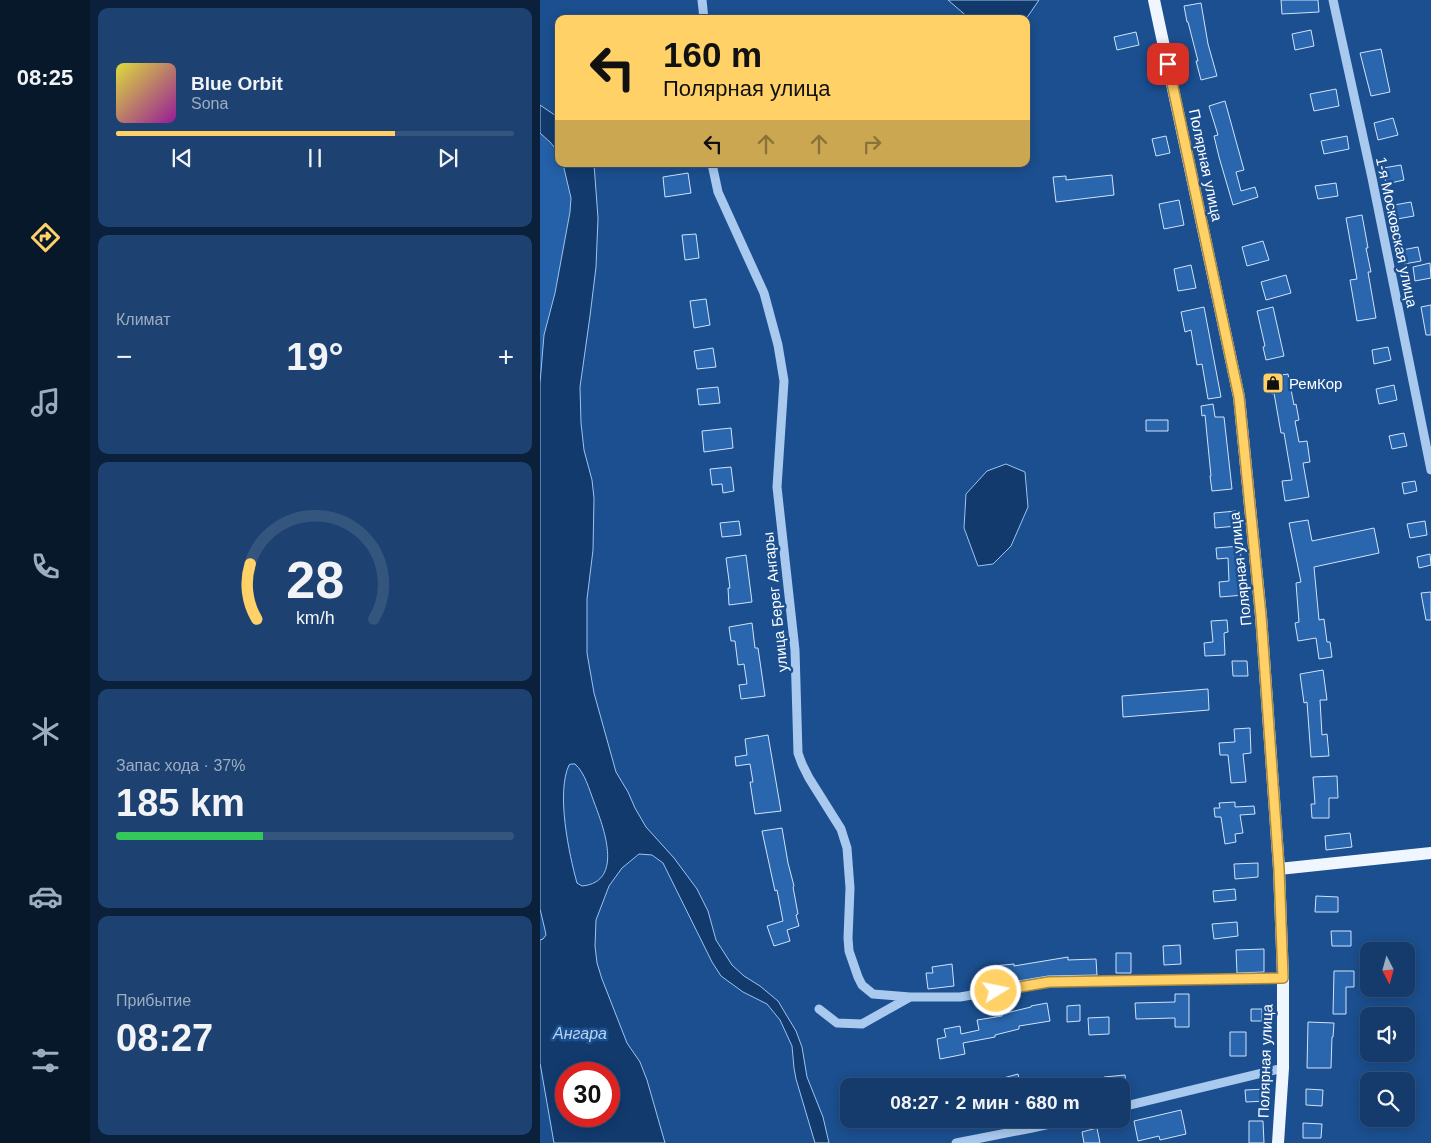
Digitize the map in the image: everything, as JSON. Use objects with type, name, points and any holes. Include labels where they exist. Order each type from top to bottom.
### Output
[{"type":"main road","name":"Полярная улица","points":[[1154,0],[1239,397],[1261,616],[1279,869],[1283,978],[1283,1068],[1278,1143]]},
{"type":"main road","points":[[1279,869],[1431,853]]},
{"type":"street","points":[[702,0],[704,15]]},
{"type":"street","name":"1-я Московская улица","points":[[1333,0],[1372,178],[1431,470]]},
{"type":"street","name":"улица Берег Ангары","points":[[713,167],[718,192],[764,293],[778,345],[784,381],[777,487],[795,650],[798,753],[809,778],[840,829],[847,848],[850,888],[849,944],[862,985],[873,994],[910,997],[960,997],[1049,982],[1283,978]]},
{"type":"street","points":[[819,1009],[837,1023],[862,1024],[910,997]]},
{"type":"street","points":[[1130,1105],[1283,1068]]},
{"type":"street","points":[[956,1143],[1032,1128]]},
{"type":"shaded area","points":[[540,133],[555,148],[555,167],[565,167],[571,198],[555,293],[544,335],[540,383]]},
{"type":"water","points":[[948,0],[1039,0],[1029,15],[965,15]]},
{"type":"water","points":[[540,105],[555,115],[555,148],[540,133]]},
{"type":"water","name":"Ангара","points":[[564,167],[594,167],[598,218],[596,267],[580,387],[584,450],[592,480],[594,498],[593,550],[587,599],[587,653],[594,693],[616,772],[646,827],[674,858],[697,889],[708,911],[716,940],[732,965],[778,1001],[796,1031],[802,1047],[807,1077],[823,1117],[829,1143],[815,1143],[796,1079],[792,1046],[780,1020],[767,1004],[743,992],[721,976],[712,962],[663,863],[652,855],[639,854],[622,868],[609,886],[596,920],[595,946],[597,963],[602,979],[627,1043],[640,1062],[647,1080],[665,1143],[554,1143],[540,1063],[540,940],[546,935],[540,909],[540,383],[544,335],[555,293],[571,198]],"holes":[[[575,764],[586,782],[602,825],[608,852],[607,864],[603,875],[595,882],[582,886],[577,883],[565,824],[564,807],[565,777],[569,765]]]},
{"type":"water","points":[[1006,464],[1025,472],[1028,507],[1011,546],[993,564],[978,566],[964,528],[966,494],[987,471]]},
{"type":"building","points":[[1281,0],[1318,0],[1319,12],[1282,14]]},
{"type":"building","points":[[1201,3],[1208,44],[1217,76],[1201,80],[1184,6]]},
{"type":"building","points":[[1311,30],[1314,46],[1295,50],[1292,34]]},
{"type":"building","points":[[1136,32],[1139,45],[1117,50],[1114,37]]},
{"type":"building","points":[[1381,49],[1390,92],[1371,96],[1360,53]]},
{"type":"building","points":[[1336,89],[1339,106],[1314,111],[1310,94]]},
{"type":"building","points":[[1225,101],[1244,170],[1236,172],[1241,191],[1255,187],[1258,197],[1233,205],[1219,157],[1214,136],[1218,135],[1209,106]]},
{"type":"building","points":[[1393,118],[1398,135],[1378,140],[1374,123]]},
{"type":"building","points":[[1166,136],[1170,153],[1156,156],[1152,139]]},
{"type":"building","points":[[1347,136],[1349,149],[1324,154],[1321,141]]},
{"type":"building","points":[[1401,165],[1404,180],[1386,184],[1383,168]]},
{"type":"building","points":[[688,173],[691,193],[665,197],[663,177]]},
{"type":"building","points":[[1112,175],[1114,195],[1056,202],[1053,177],[1066,176],[1066,180]]},
{"type":"building","points":[[1336,183],[1338,196],[1318,199],[1315,186]]},
{"type":"building","points":[[1179,200],[1184,225],[1164,229],[1159,204]]},
{"type":"building","points":[[1411,202],[1414,216],[1397,219],[1394,205]]},
{"type":"building","points":[[1362,215],[1371,272],[1368,272],[1376,318],[1357,321],[1350,280],[1357,279],[1346,218]]},
{"type":"building","points":[[696,234],[699,258],[685,260],[682,235]]},
{"type":"building","points":[[1263,241],[1269,260],[1247,266],[1242,247]]},
{"type":"building","points":[[1418,247],[1421,261],[1404,264],[1402,250]]},
{"type":"building","points":[[1430,263],[1431,278],[1415,281],[1413,267]]},
{"type":"building","points":[[1191,265],[1196,288],[1178,291],[1174,269]]},
{"type":"building","points":[[1286,275],[1291,293],[1266,300],[1261,282]]},
{"type":"building","points":[[706,299],[710,325],[694,328],[690,301]]},
{"type":"building","points":[[1431,305],[1431,335],[1426,335],[1421,307]]},
{"type":"building","points":[[1204,307],[1221,397],[1208,399],[1202,364],[1197,365],[1191,330],[1185,332],[1181,312]]},
{"type":"building","points":[[1273,307],[1284,356],[1266,360],[1263,347],[1265,346],[1257,311]]},
{"type":"building","points":[[1388,347],[1391,360],[1374,364],[1372,350]]},
{"type":"building","points":[[713,348],[716,367],[697,369],[694,351]]},
{"type":"building","points":[[1288,374],[1299,420],[1295,421],[1299,442],[1307,441],[1310,462],[1303,463],[1309,497],[1285,501],[1282,481],[1292,480],[1284,433],[1281,433],[1274,393],[1272,394],[1269,377]]},
{"type":"building","points":[[1394,385],[1397,400],[1379,404],[1376,389]]},
{"type":"building","points":[[718,387],[720,403],[699,405],[697,389]]},
{"type":"building","points":[[1213,404],[1215,417],[1224,417],[1232,489],[1212,491],[1205,415],[1202,416],[1201,406]]},
{"type":"building","points":[[1146,420],[1168,420],[1168,431],[1146,431]]},
{"type":"building","points":[[731,428],[733,448],[704,452],[702,431]]},
{"type":"building","points":[[1404,433],[1407,446],[1392,449],[1389,436]]},
{"type":"building","points":[[731,467],[734,491],[723,493],[722,484],[712,485],[710,469]]},
{"type":"building","points":[[1415,481],[1417,491],[1404,494],[1402,483]]},
{"type":"building","points":[[1236,511],[1237,526],[1215,528],[1214,513]]},
{"type":"building","points":[[1308,520],[1312,541],[1374,528],[1379,553],[1314,567],[1319,620],[1324,619],[1327,642],[1330,642],[1332,657],[1319,659],[1316,638],[1298,641],[1295,623],[1299,622],[1296,583],[1301,582],[1289,523]]},
{"type":"building","points":[[739,521],[741,535],[722,537],[720,523]]},
{"type":"building","points":[[1425,521],[1427,535],[1410,538],[1407,524]]},
{"type":"building","points":[[1240,546],[1244,595],[1220,597],[1219,582],[1229,581],[1228,558],[1217,559],[1216,548]]},
{"type":"building","points":[[1430,554],[1431,565],[1419,568],[1417,557]]},
{"type":"building","points":[[746,555],[752,602],[729,605],[728,588],[730,588],[726,558]]},
{"type":"building","points":[[1431,592],[1431,620],[1426,620],[1421,593]]},
{"type":"building","points":[[1227,620],[1228,632],[1224,633],[1225,655],[1205,656],[1204,643],[1213,642],[1211,621]]},
{"type":"building","points":[[752,623],[755,648],[758,648],[765,696],[741,699],[739,685],[747,684],[744,664],[738,665],[735,641],[731,641],[729,627]]},
{"type":"building","points":[[1232,661],[1247,661],[1248,676],[1233,676]]},
{"type":"building","points":[[1323,670],[1327,700],[1320,700],[1322,735],[1327,734],[1329,756],[1311,757],[1307,702],[1304,703],[1300,674]]},
{"type":"building","points":[[1208,689],[1209,710],[1123,717],[1122,696]]},
{"type":"building","points":[[1250,728],[1251,753],[1243,754],[1246,782],[1231,783],[1228,755],[1220,755],[1219,743],[1235,742],[1234,729]]},
{"type":"building","points":[[768,735],[781,811],[755,814],[750,782],[753,782],[750,764],[736,766],[735,757],[747,755],[745,739]]},
{"type":"building","points":[[1337,776],[1338,798],[1329,798],[1329,818],[1312,818],[1311,804],[1315,804],[1313,777]]},
{"type":"building","points":[[1235,802],[1235,807],[1254,806],[1255,814],[1240,815],[1243,833],[1235,834],[1236,842],[1225,844],[1221,817],[1215,817],[1214,808],[1220,808],[1219,803]]},
{"type":"building","points":[[782,828],[794,886],[798,914],[796,915],[799,926],[787,930],[790,941],[774,946],[767,926],[783,921],[762,831]]},
{"type":"building","points":[[1350,833],[1352,847],[1326,850],[1325,836]]},
{"type":"building","points":[[1258,863],[1258,877],[1235,879],[1234,864]]},
{"type":"building","points":[[1235,889],[1236,900],[1214,902],[1213,891]]},
{"type":"building","points":[[1316,896],[1338,897],[1338,912],[1315,912]]},
{"type":"building","points":[[1237,922],[1238,936],[1214,939],[1212,924]]},
{"type":"building","points":[[1331,931],[1351,931],[1351,946],[1332,946]]},
{"type":"building","points":[[1180,945],[1181,964],[1164,965],[1163,946]]},
{"type":"building","points":[[1264,949],[1264,972],[1237,973],[1236,950]]},
{"type":"building","points":[[1116,953],[1131,953],[1131,973],[1116,973]]},
{"type":"building","points":[[1068,957],[1068,960],[1096,959],[1097,975],[1048,976],[995,985],[993,966],[1014,964],[1014,966]]},
{"type":"building","points":[[952,964],[954,986],[928,989],[926,973],[933,973],[932,967]]},
{"type":"building","points":[[1334,971],[1354,971],[1354,987],[1346,987],[1346,1014],[1333,1014]]},
{"type":"building","points":[[1175,994],[1189,994],[1189,1027],[1175,1027],[1175,1018],[1136,1019],[1135,1003],[1175,1002]]},
{"type":"building","points":[[1047,1003],[1050,1021],[1019,1026],[1019,1029],[995,1035],[995,1037],[963,1043],[965,1054],[940,1059],[937,1039],[946,1037],[944,1029],[960,1026],[961,1034],[979,1030],[977,1020],[1002,1016],[1002,1014]]},
{"type":"building","points":[[1080,1005],[1080,1021],[1067,1022],[1067,1006]]},
{"type":"building","points":[[1251,1009],[1262,1009],[1262,1021],[1251,1021]]},
{"type":"building","points":[[1109,1017],[1109,1034],[1089,1035],[1088,1018]]},
{"type":"building","points":[[1308,1022],[1334,1023],[1331,1068],[1307,1068]]},
{"type":"building","points":[[1230,1032],[1246,1032],[1246,1056],[1230,1056]]},
{"type":"building","points":[[1018,1074],[1019,1078],[1003,1078]]},
{"type":"building","points":[[1125,1075],[1125,1078],[1104,1078]]},
{"type":"building","points":[[1266,1089],[1267,1101],[1246,1102],[1245,1090]]},
{"type":"building","points":[[1306,1089],[1323,1090],[1322,1106],[1306,1105]]},
{"type":"building","points":[[1181,1110],[1186,1134],[1160,1140],[1159,1136],[1138,1141],[1134,1121]]},
{"type":"building","points":[[1249,1121],[1263,1121],[1264,1143],[1249,1143]]},
{"type":"building","points":[[1303,1123],[1322,1124],[1321,1138],[1303,1138]]},
{"type":"building","points":[[1097,1128],[1100,1143],[1084,1143],[1082,1132]]},
{"type":"place","name":"РемКор","points":[[1273,383]]},
{"type":"route","points":[[996,991],[1049,982],[1283,978],[1279,869],[1261,616],[1239,397],[1168,64]]}]
